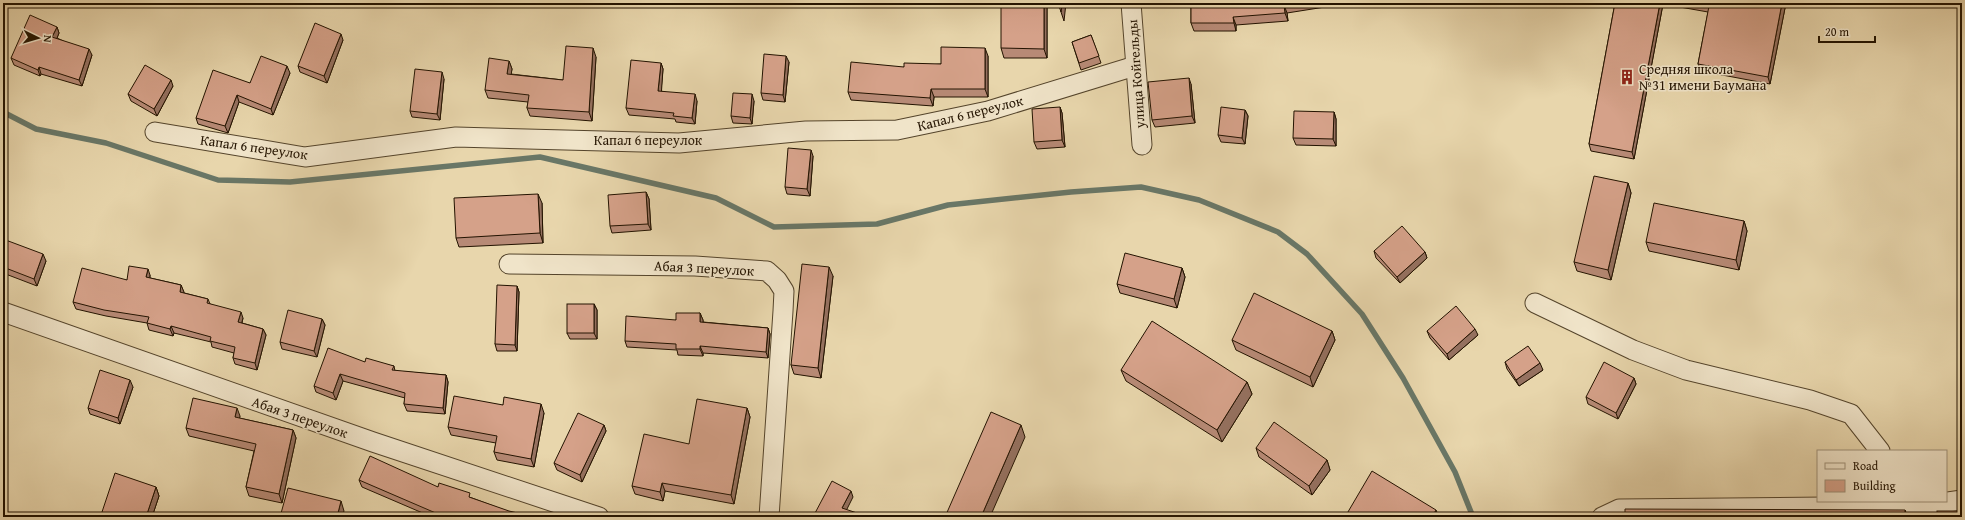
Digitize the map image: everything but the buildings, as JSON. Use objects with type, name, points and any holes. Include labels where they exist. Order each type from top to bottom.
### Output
[{"type":"street","name":"улица Койгельды","points":[[1131,3],[1142,145]]},
{"type":"street","name":"Капал 6 переулок","points":[[156,132],[305,157],[456,137],[679,143],[806,131],[897,130],[988,111],[1135,66]]},
{"type":"street","name":"Абая 3 переулок","points":[[509,264],[695,266],[767,271],[777,280],[784,291],[769,517]]},
{"type":"street","points":[[1535,303],[1633,350],[1686,370],[1810,400],[1851,414],[1879,450]]},
{"type":"street","name":"Абая 3 переулок","points":[[3,312],[373,442],[599,517]]},
{"type":"street","points":[[1602,517],[1619,508],[1919,508],[1962,500]]},
{"type":"waterway","points":[[3,112],[36,129],[106,143],[218,180],[290,182],[540,157],[716,198],[774,227],[877,224],[948,205],[1071,192],[1141,187],[1199,200],[1278,232],[1307,254],[1362,314],[1403,378],[1455,472],[1473,517]]},
{"type":"place","name":"Средняя школа №31 имени Баумана","points":[[1627,77]]}]
